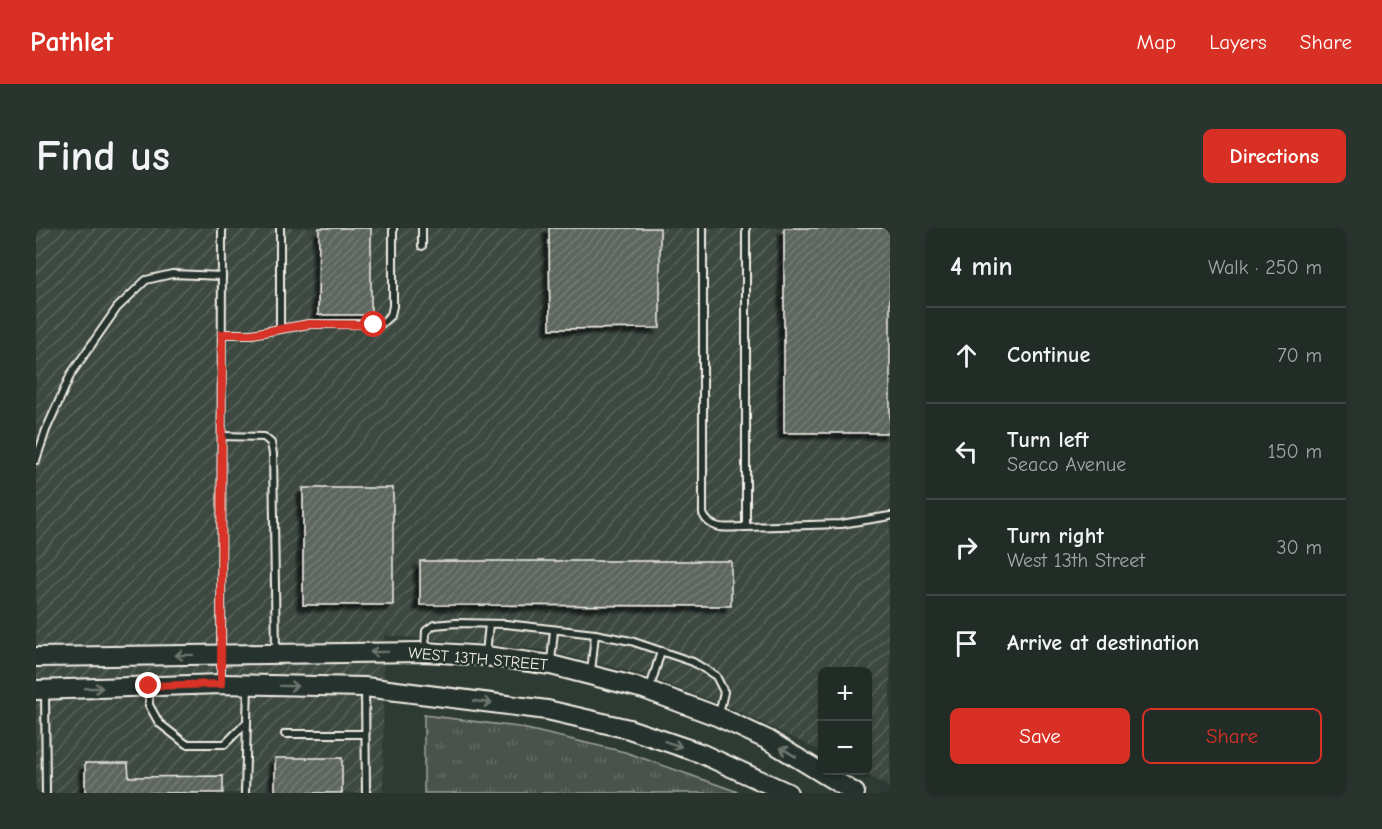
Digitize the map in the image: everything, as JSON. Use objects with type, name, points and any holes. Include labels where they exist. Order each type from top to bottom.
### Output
[{"type":"main road","name":"WEST 13TH STREET","points":[[36,657],[425,652],[551,665],[649,691],[719,717],[768,740],[855,793]]},
{"type":"main road","points":[[40,690],[221,684],[365,687],[547,710],[629,729],[700,753],[788,793]]},
{"type":"lane","points":[[221,684],[222,228]]},
{"type":"lane","points":[[280,228],[280,328]]},
{"type":"lane","points":[[222,334],[252,334],[309,324],[381,324],[391,315],[393,306],[393,228]]},
{"type":"lane","points":[[422,228],[422,246]]},
{"type":"lane","points":[[703,228],[703,514],[706,522],[718,527],[841,524],[890,516]]},
{"type":"lane","points":[[746,228],[746,527]]},
{"type":"lane","points":[[36,460],[46,430],[71,374],[117,308],[146,280],[172,274],[222,276]]},
{"type":"lane","points":[[222,436],[264,437],[271,443],[276,653]]},
{"type":"lane","points":[[486,657],[489,624]]},
{"type":"lane","points":[[425,652],[426,631],[434,625],[489,624],[595,634],[631,641],[693,662],[716,676],[724,692],[719,717]]},
{"type":"lane","points":[[551,665],[554,630]]},
{"type":"lane","points":[[590,675],[595,634]]},
{"type":"lane","points":[[649,691],[662,651]]},
{"type":"lane","points":[[245,793],[248,685]]},
{"type":"lane","points":[[149,686],[149,705],[159,723],[186,744],[225,744],[247,722]]},
{"type":"lane","points":[[365,687],[366,793]]},
{"type":"lane","points":[[40,690],[46,793]]},
{"type":"lane","points":[[285,734],[365,734]]},
{"type":"shaded area","points":[[36,228],[890,228],[890,787],[867,775],[872,775],[872,667],[818,667],[818,750],[734,709],[641,674],[544,650],[384,635],[383,793],[36,793]]},
{"type":"green space","points":[[424,715],[518,727],[625,752],[741,793],[424,793]]},
{"type":"building","points":[[319,228],[371,228],[371,315],[318,315]]},
{"type":"building","points":[[549,228],[660,228],[660,328],[550,329]]},
{"type":"building","points":[[784,228],[890,228],[890,433],[784,433]]},
{"type":"building","points":[[303,488],[393,488],[393,605],[303,605]]},
{"type":"building","points":[[420,561],[731,561],[731,606],[420,605]]},
{"type":"building","points":[[275,758],[342,758],[342,793],[275,793]]},
{"type":"building","points":[[85,763],[128,763],[129,777],[223,776],[223,793],[85,793]]},
{"type":"route","points":[[149,686],[221,684],[222,334],[262,333],[309,324],[374,325]]}]
